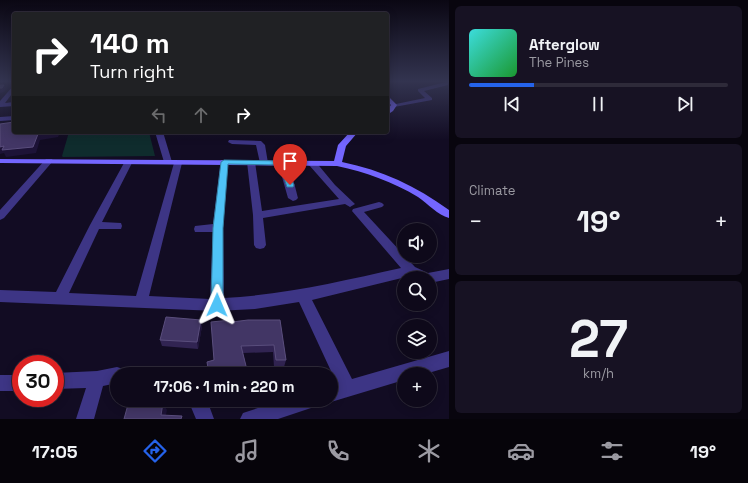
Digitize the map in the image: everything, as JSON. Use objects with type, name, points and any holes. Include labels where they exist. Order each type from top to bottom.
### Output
[{"type":"street","points":[[2,101],[0,105],[12,104]]},
{"type":"street","points":[[390,101],[394,105]]},
{"type":"street","points":[[389,112],[394,105],[420,101]]},
{"type":"street","points":[[0,119],[12,118]]},
{"type":"street","points":[[160,134],[168,162]]},
{"type":"street","points":[[337,164],[342,145],[352,134]]},
{"type":"street","points":[[232,142],[258,143],[261,145],[264,163]]},
{"type":"street","points":[[0,161],[128,163],[251,162],[337,164],[363,169],[386,176],[422,195],[447,211]]},
{"type":"street","points":[[0,216],[49,161]]},
{"type":"street","points":[[217,305],[218,228],[224,162]]},
{"type":"street","points":[[251,162],[258,215],[260,245]]},
{"type":"street","points":[[60,299],[95,225],[128,163]]},
{"type":"street","points":[[141,303],[178,163]]},
{"type":"street","points":[[282,163],[293,198]]},
{"type":"street","points":[[312,163],[332,187],[357,211],[411,271]]},
{"type":"street","points":[[258,215],[346,201]]},
{"type":"street","points":[[357,211],[379,205]]},
{"type":"street","points":[[95,225],[117,226]]},
{"type":"street","points":[[199,229],[218,228]]},
{"type":"street","points":[[0,296],[217,305],[303,296],[397,274]]},
{"type":"street","points":[[437,277],[449,274]]},
{"type":"street","points":[[303,296],[348,389]]},
{"type":"street","points":[[338,392],[449,359]]},
{"type":"street","points":[[64,381],[97,379],[110,376]]},
{"type":"street","points":[[85,419],[97,379]]},
{"type":"street","points":[[0,383],[12,383]]},
{"type":"street","points":[[201,407],[205,419]]},
{"type":"street","points":[[249,419],[288,407]]},
{"type":"green space","points":[[68,134],[150,134],[155,156],[63,157],[62,156]]},
{"type":"building","points":[[12,122],[12,134],[38,134],[33,147],[2,150],[4,146],[0,147],[0,124]]},
{"type":"building","points":[[166,317],[201,320],[197,342],[160,340]]},
{"type":"building","points":[[231,320],[232,322],[248,320],[280,320],[286,360],[276,360],[274,345],[241,346],[246,367],[208,367],[207,362],[214,360],[211,322]]},
{"type":"building","points":[[127,407],[162,407],[161,415],[182,416],[181,419],[124,419]]},
{"type":"route","points":[[217,305],[218,228],[224,162],[282,163],[290,185]]}]
